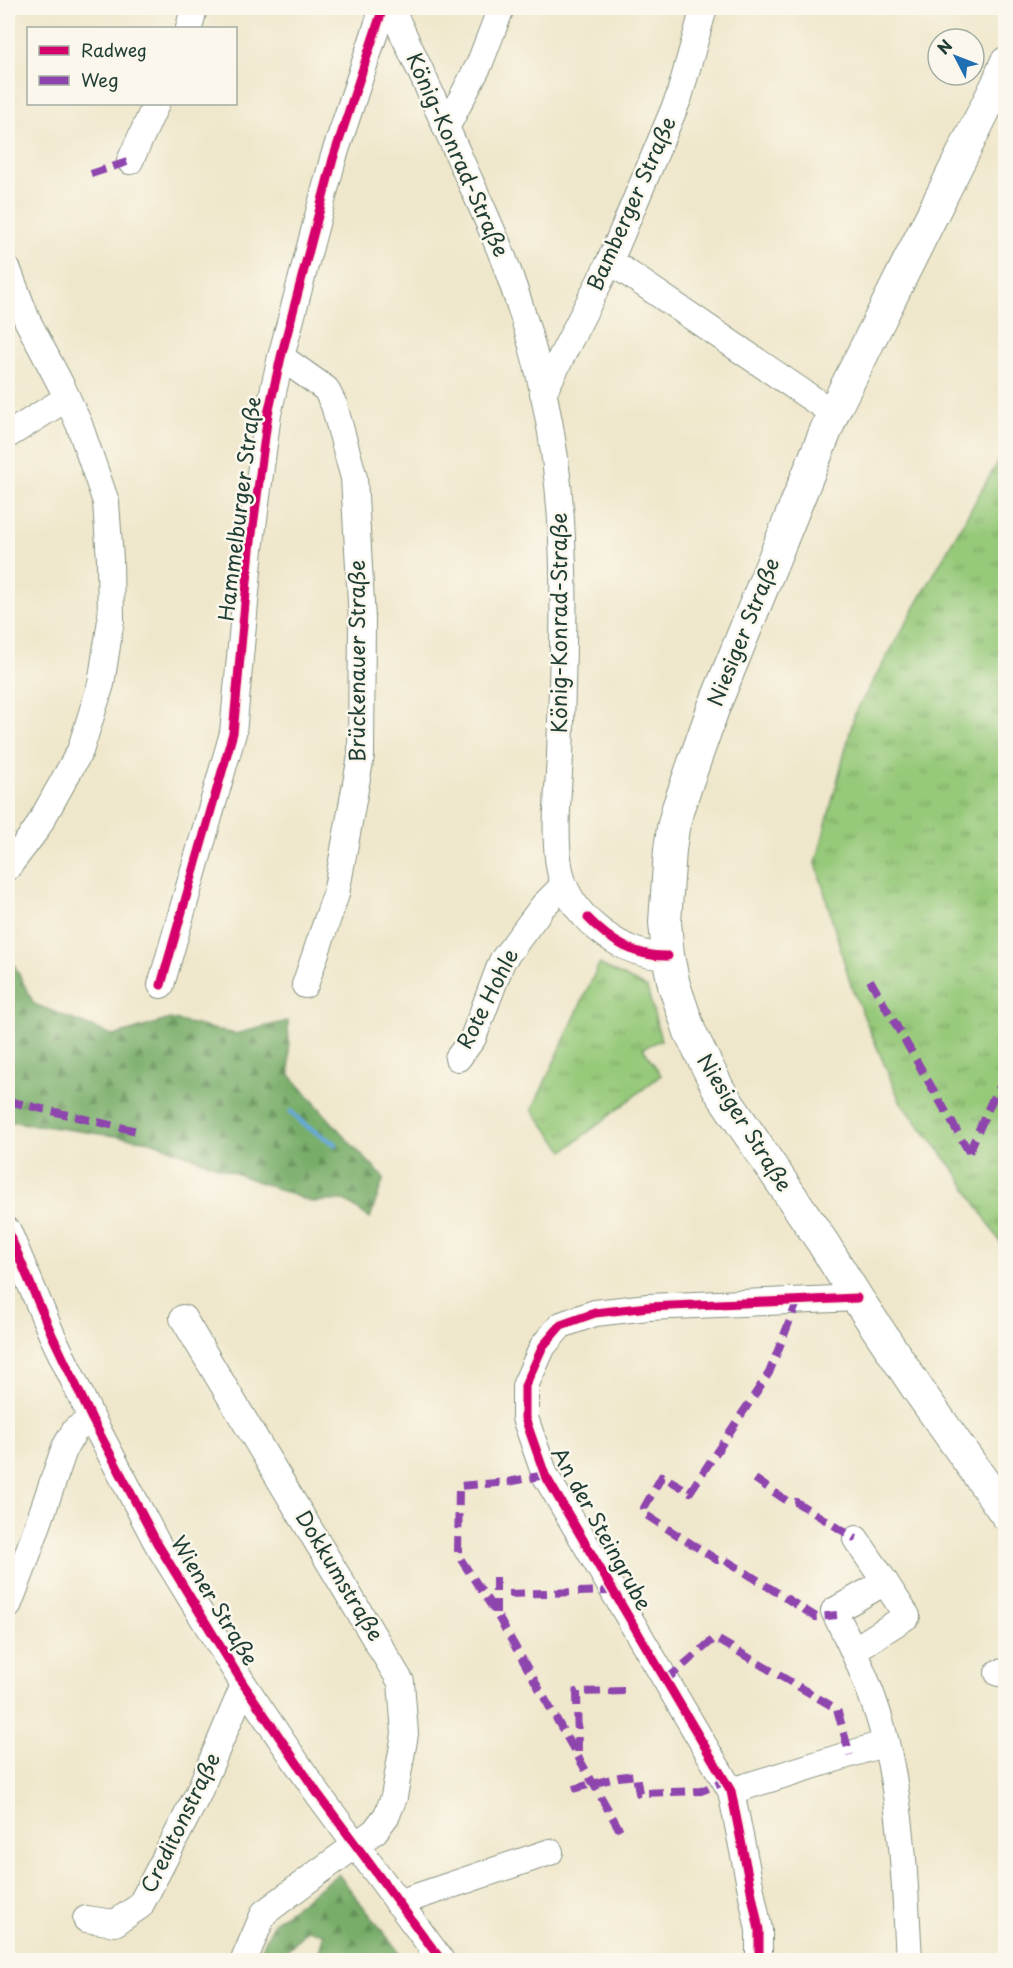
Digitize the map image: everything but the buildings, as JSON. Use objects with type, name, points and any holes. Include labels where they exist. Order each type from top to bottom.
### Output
[{"type":"main road","name":"Niesiger Straße","points":[[1005,63],[997,85],[833,413],[713,709],[678,808],[670,850],[665,922],[668,956],[690,1032],[719,1090],[823,1243],[919,1391],[1005,1514]]},
{"type":"street","points":[[189,27],[194,8]]},
{"type":"street","name":"Hammelburger Straße","points":[[161,985],[233,733],[250,549],[268,414],[281,357],[333,159],[384,8]]},
{"type":"street","name":"König-Konrad-Straße","points":[[391,8],[508,270],[543,393],[557,472],[564,562],[558,850],[564,885],[573,901],[611,939],[636,952],[668,956]]},
{"type":"street","points":[[446,128],[479,65],[501,8]]},
{"type":"street","name":"Bamberger Straße","points":[[543,393],[610,261],[679,97],[704,8]]},
{"type":"street","points":[[130,161],[156,105]]},
{"type":"street","points":[[610,261],[833,413]]},
{"type":"street","points":[[8,270],[27,320],[79,424],[106,502],[111,620],[101,684],[80,751],[36,830],[8,867]]},
{"type":"street","name":"Brückenauer Straße","points":[[281,357],[326,389],[334,405],[354,477],[362,620],[361,756],[336,894],[305,985]]},
{"type":"street","points":[[8,435],[68,398]]},
{"type":"street","name":"Rote Hohle","points":[[458,1059],[473,1038],[502,961],[543,906],[564,885]]},
{"type":"street","name":"Wiener Straße","points":[[8,1231],[52,1335],[92,1419],[157,1543],[244,1685],[356,1845],[441,1960]]},
{"type":"street","name":"An der Steingrube","points":[[759,1960],[759,1930],[732,1791],[545,1475],[525,1418],[525,1386],[543,1346],[561,1325],[595,1313],[648,1307],[857,1298]]},
{"type":"street","name":"Dokkumstraße","points":[[183,1318],[401,1682],[405,1734],[394,1797],[387,1815],[375,1831],[264,1913],[244,1960]]},
{"type":"street","points":[[8,1606],[64,1447],[75,1430],[92,1419]]},
{"type":"street","points":[[854,1650],[907,1616],[856,1539]]},
{"type":"street","points":[[885,1582],[834,1611],[854,1650],[886,1743],[893,1776],[904,1864],[909,1960]]},
{"type":"street","name":"Creditonstraße","points":[[86,1919],[115,1923],[140,1906],[198,1794],[244,1685]]},
{"type":"street","points":[[732,1791],[886,1743]]},
{"type":"street","points":[[398,1903],[550,1852]]},
{"type":"green space","points":[[1005,449],[1005,1250],[957,1173],[900,1101],[851,986],[816,863],[855,713]]},
{"type":"green space","points":[[8,953],[34,1004],[114,1036],[170,1019],[235,1034],[288,1021],[290,1075],[384,1178],[370,1218],[344,1200],[311,1202],[151,1141],[8,1121]]},
{"type":"green space","points":[[599,964],[647,988],[661,1040],[643,1048],[661,1075],[564,1151],[532,1110]]},
{"type":"green space","points":[[338,1874],[405,1960],[317,1960],[324,1933],[307,1930],[284,1953],[257,1959],[274,1922]]},
{"type":"waterway","points":[[291,1112],[306,1126],[335,1144]]},
{"type":"marked path","points":[[91,174],[130,161]]},
{"type":"marked path","points":[[870,980],[969,1152]]},
{"type":"marked path","points":[[969,1152],[994,1096],[1006,1078]]},
{"type":"marked path","points":[[8,1101],[141,1132]]},
{"type":"marked path","points":[[798,1300],[769,1373],[690,1492],[662,1476],[644,1508],[646,1515],[717,1560],[723,1559],[732,1564],[816,1617],[837,1615]]},
{"type":"marked path","points":[[545,1475],[508,1482],[459,1486],[458,1555],[496,1613],[622,1834]]},
{"type":"marked path","points":[[755,1479],[787,1501],[796,1502],[856,1539]]},
{"type":"marked path","points":[[496,1577],[496,1613]]},
{"type":"marked path","points":[[509,1594],[614,1591]]},
{"type":"marked path","points":[[666,1680],[715,1638],[837,1709],[850,1755]]},
{"type":"marked path","points":[[578,1752],[577,1692],[629,1691]]},
{"type":"marked path","points":[[573,1789],[636,1775],[639,1793],[701,1791],[726,1781]]},
{"type":"cycle path","points":[[161,985],[233,733],[250,549],[268,414],[333,159],[383,8]]},
{"type":"cycle path","points":[[588,918],[605,934],[624,946],[645,954],[668,956]]},
{"type":"cycle path","points":[[8,1231],[52,1335],[92,1419],[157,1543],[244,1685],[318,1794],[441,1960]]},
{"type":"cycle path","points":[[759,1960],[759,1930],[731,1791],[545,1475],[525,1418],[525,1386],[543,1346],[561,1325],[595,1313],[648,1307],[857,1298]]}]
